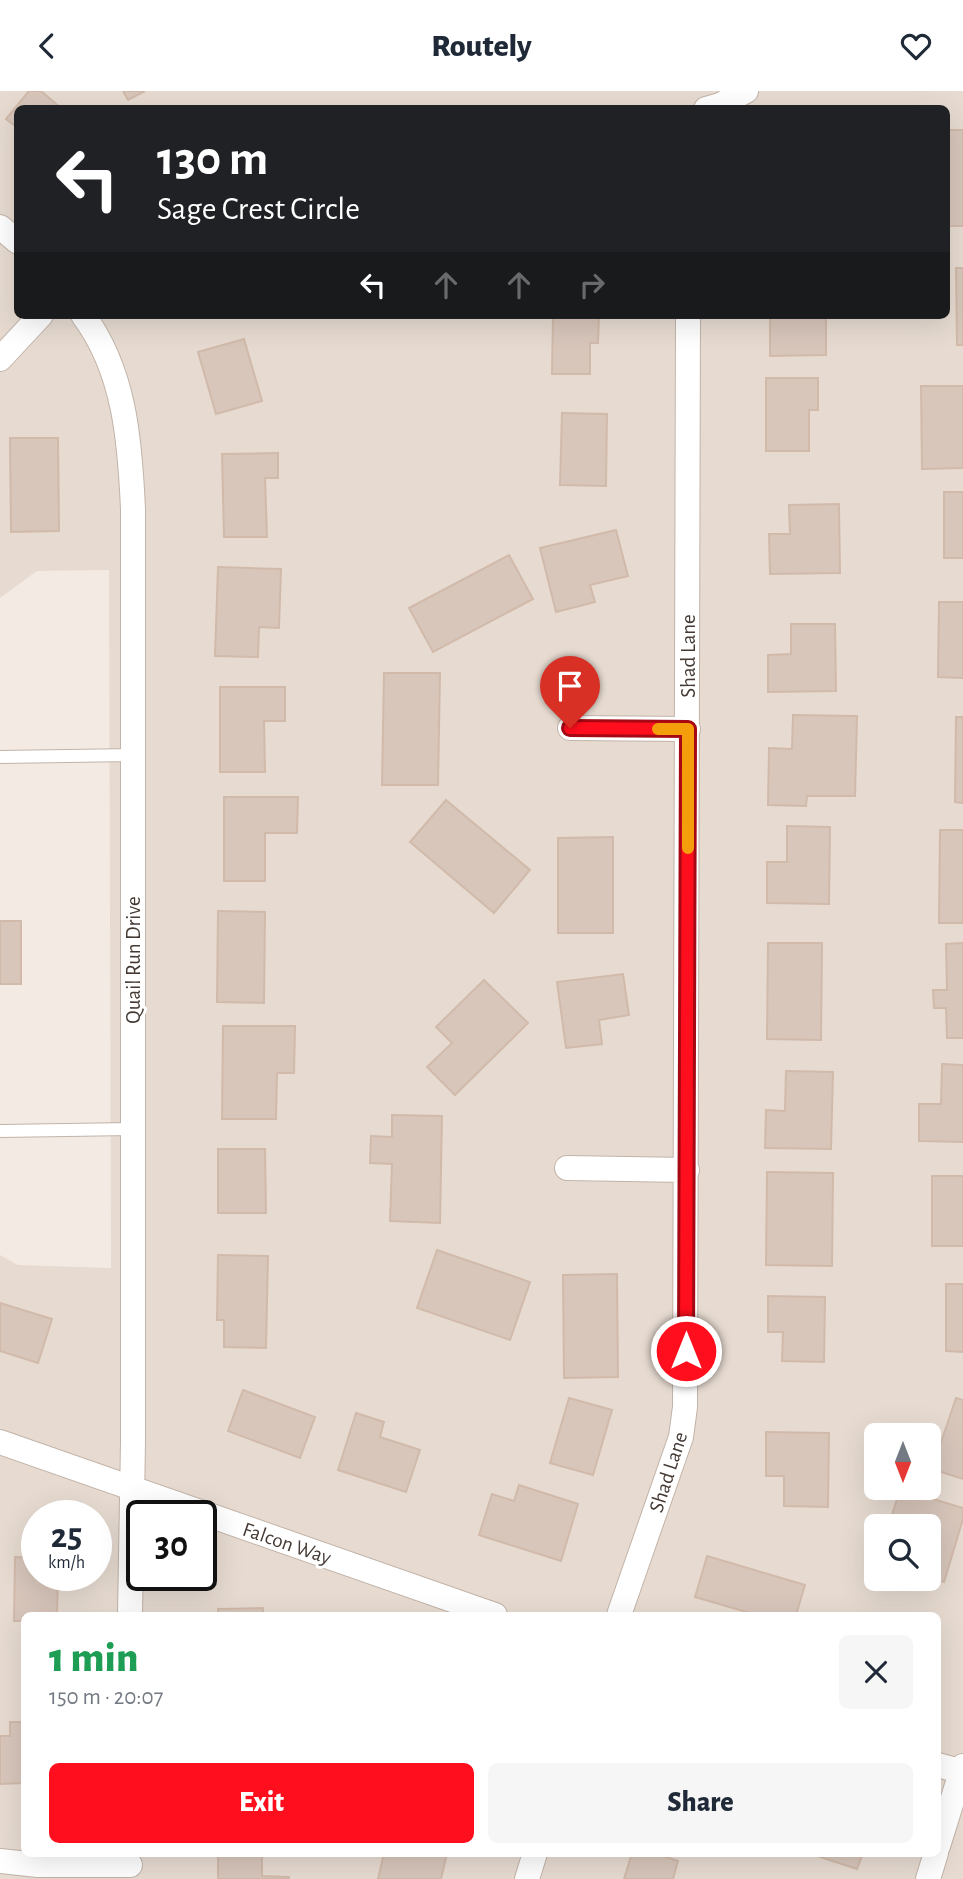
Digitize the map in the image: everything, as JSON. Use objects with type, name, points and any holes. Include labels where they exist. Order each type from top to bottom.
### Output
[{"type":"street","points":[[720,105],[746,91]]},
{"type":"street","points":[[0,227],[14,239]]},
{"type":"street","points":[[0,359],[37,319]]},
{"type":"street","name":"Quail Run Drive","points":[[85,319],[109,359],[123,404],[131,457],[134,509],[131,1612]]},
{"type":"street","name":"Shad Lane","points":[[620,1612],[681,1437],[686,1377],[688,319]]},
{"type":"street","points":[[570,728],[688,729]]},
{"type":"street","points":[[567,1168],[687,1170]]},
{"type":"street","name":"Falcon Way","points":[[0,1442],[486,1612]]},
{"type":"street","points":[[941,1833],[956,1769]]},
{"type":"street","points":[[527,1879],[534,1857]]},
{"type":"street","points":[[928,1879],[935,1857]]},
{"type":"street","points":[[0,1861],[38,1865],[130,1866]]},
{"type":"lane","points":[[0,757],[134,755]]},
{"type":"lane","points":[[0,1131],[132,1129]]},
{"type":"shaded area","points":[[0,91],[963,91],[963,1879],[0,1879],[0,1255],[18,1265],[111,1268],[109,570],[37,571],[0,598]]},
{"type":"building","points":[[29,91],[41,91],[57,105],[18,105]]},
{"type":"building","points":[[123,91],[145,91],[128,100]]},
{"type":"building","points":[[14,109],[14,125],[6,119]]},
{"type":"building","points":[[950,130],[963,130],[963,226],[950,226]]},
{"type":"building","points":[[956,268],[963,268],[963,345],[957,345]]},
{"type":"building","points":[[553,319],[599,319],[598,343],[590,343],[590,374],[552,374]]},
{"type":"building","points":[[770,319],[826,319],[826,355],[770,356]]},
{"type":"building","points":[[244,339],[262,401],[216,414],[198,352]]},
{"type":"building","points":[[766,378],[818,378],[818,410],[809,410],[809,451],[766,451]]},
{"type":"building","points":[[921,386],[963,386],[963,468],[922,469]]},
{"type":"building","points":[[562,413],[607,414],[606,486],[560,485]]},
{"type":"building","points":[[10,438],[58,438],[59,531],[11,532]]},
{"type":"building","points":[[278,453],[278,478],[265,478],[267,537],[224,537],[222,454]]},
{"type":"building","points":[[944,492],[963,492],[963,558],[944,558]]},
{"type":"building","points":[[839,504],[840,573],[770,574],[769,534],[790,534],[789,505]]},
{"type":"building","points":[[616,530],[628,576],[590,585],[595,602],[556,612],[540,548]]},
{"type":"building","points":[[509,555],[533,599],[433,652],[409,608]]},
{"type":"building","points":[[218,567],[281,569],[279,628],[259,627],[258,657],[215,656]]},
{"type":"building","points":[[939,602],[963,602],[963,678],[938,677]]},
{"type":"building","points":[[791,624],[835,624],[836,691],[768,692],[768,655],[791,654]]},
{"type":"building","points":[[384,673],[440,673],[438,785],[382,785]]},
{"type":"building","points":[[220,687],[285,687],[285,721],[264,721],[265,772],[220,772]]},
{"type":"building","points":[[793,715],[857,716],[855,796],[807,796],[806,806],[768,805],[769,748],[792,749]]},
{"type":"building","points":[[956,717],[963,717],[963,803],[955,802]]},
{"type":"building","points":[[224,797],[298,797],[297,833],[265,833],[265,881],[224,881]]},
{"type":"building","points":[[446,800],[530,870],[494,913],[410,842]]},
{"type":"building","points":[[787,826],[830,827],[829,904],[767,903],[767,862],[787,862]]},
{"type":"building","points":[[940,830],[963,830],[963,923],[939,923]]},
{"type":"building","points":[[613,837],[613,933],[558,933],[558,838]]},
{"type":"building","points":[[218,911],[265,912],[264,1003],[217,1002]]},
{"type":"building","points":[[0,921],[21,921],[21,984],[0,984]]},
{"type":"building","points":[[768,943],[822,943],[821,1040],[767,1039]]},
{"type":"building","points":[[963,943],[963,1038],[947,1038],[946,1008],[934,1008],[933,990],[947,990],[946,944]]},
{"type":"building","points":[[623,974],[629,1015],[599,1020],[602,1044],[566,1048],[557,982]]},
{"type":"building","points":[[484,980],[528,1023],[455,1095],[427,1067],[452,1043],[436,1027]]},
{"type":"building","points":[[223,1026],[295,1026],[294,1073],[277,1073],[276,1119],[222,1119]]},
{"type":"building","points":[[942,1064],[963,1065],[963,1142],[919,1141],[919,1104],[941,1104]]},
{"type":"building","points":[[786,1071],[833,1072],[831,1149],[765,1148],[766,1110],[785,1111]]},
{"type":"building","points":[[392,1115],[442,1116],[440,1223],[390,1221],[392,1164],[370,1163],[371,1136],[392,1137]]},
{"type":"building","points":[[218,1149],[265,1149],[266,1213],[218,1213]]},
{"type":"building","points":[[767,1172],[833,1173],[832,1266],[766,1265]]},
{"type":"building","points":[[932,1176],[963,1176],[963,1246],[932,1246]]},
{"type":"building","points":[[437,1250],[530,1282],[510,1340],[417,1308]]},
{"type":"building","points":[[218,1255],[268,1256],[266,1348],[224,1347],[224,1320],[217,1320]]},
{"type":"building","points":[[617,1274],[618,1377],[564,1378],[563,1275]]},
{"type":"building","points":[[946,1284],[963,1284],[963,1352],[946,1351]]},
{"type":"building","points":[[768,1296],[825,1297],[824,1362],[782,1361],[783,1332],[768,1332]]},
{"type":"building","points":[[0,1303],[52,1319],[38,1363],[0,1351]]},
{"type":"building","points":[[243,1390],[315,1417],[300,1458],[228,1431]]},
{"type":"building","points":[[569,1398],[612,1410],[593,1475],[550,1463]]},
{"type":"building","points":[[956,1398],[963,1400],[963,1479],[942,1472],[942,1439]]},
{"type":"building","points":[[356,1413],[384,1422],[380,1437],[420,1450],[406,1492],[338,1470]]},
{"type":"building","points":[[766,1432],[829,1433],[828,1507],[784,1506],[784,1476],[766,1476]]},
{"type":"building","points":[[519,1485],[578,1504],[561,1561],[479,1535],[492,1494],[514,1501]]},
{"type":"building","points":[[897,1500],[936,1500],[963,1508],[963,1519],[944,1582],[941,1581],[941,1514],[892,1514]]},
{"type":"building","points":[[707,1556],[805,1585],[797,1612],[747,1612],[695,1597]]},
{"type":"building","points":[[15,1557],[21,1557],[21,1591],[58,1591],[57,1612],[21,1612],[21,1621],[14,1621]]},
{"type":"building","points":[[263,1608],[263,1612],[218,1612],[218,1609]]},
{"type":"building","points":[[10,1722],[21,1722],[21,1783],[0,1784],[0,1736],[10,1736]]},
{"type":"building","points":[[218,1857],[262,1857],[262,1876],[289,1877],[289,1879],[218,1879]]},
{"type":"building","points":[[383,1857],[446,1857],[441,1879],[378,1879]]},
{"type":"building","points":[[631,1857],[666,1857],[678,1861],[673,1879],[624,1879]]},
{"type":"building","points":[[820,1857],[862,1857],[857,1869]]},
{"type":"slow traffic","points":[[658,729],[688,729],[688,848]]},
{"type":"route","points":[[570,728],[688,729],[686,1351]]}]
